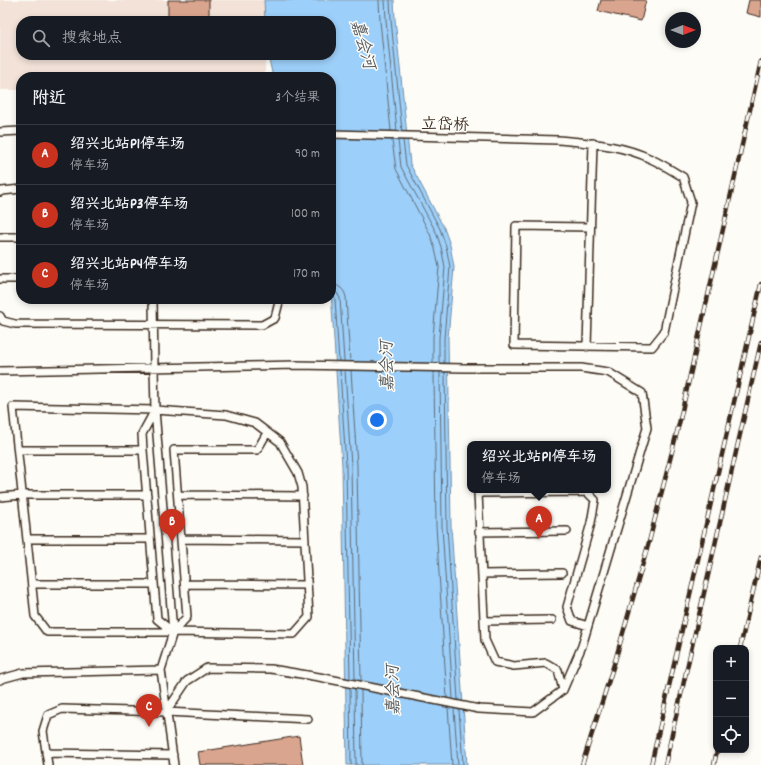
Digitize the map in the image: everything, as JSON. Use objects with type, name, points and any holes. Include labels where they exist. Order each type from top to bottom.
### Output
[{"type":"lane","points":[[0,132],[16,131]]},
{"type":"lane","name":"立岱桥","points":[[336,134],[558,140],[593,143],[622,148],[650,158],[683,177],[691,202],[664,332],[652,347],[586,347]]},
{"type":"lane","points":[[590,227],[516,226],[514,345],[586,347],[593,143]]},
{"type":"lane","points":[[0,192],[2,190],[16,190]]},
{"type":"lane","points":[[0,236],[16,237]]},
{"type":"lane","points":[[0,279],[16,279]]},
{"type":"lane","points":[[153,304],[155,410],[172,632],[161,670],[174,765]]},
{"type":"lane","points":[[0,316],[4,321],[15,324],[262,325],[276,318],[279,304]]},
{"type":"lane","points":[[0,371],[296,365],[465,368],[581,368],[608,372],[642,392],[647,428],[582,646],[563,690],[533,712],[479,709],[271,669],[207,668],[187,681],[166,712]]},
{"type":"lane","points":[[13,407],[155,410],[226,415],[255,423],[267,433],[280,442],[298,473],[302,487],[309,617],[294,634],[47,632],[35,616],[13,407]]},
{"type":"lane","points":[[155,410],[142,434],[143,450],[157,619],[172,632]]},
{"type":"lane","points":[[172,632],[187,617],[174,450],[257,450],[267,433]]},
{"type":"lane","points":[[18,450],[143,450]]},
{"type":"lane","points":[[478,493],[485,640],[495,662],[514,666],[546,663],[558,670],[563,690]]},
{"type":"lane","points":[[588,493],[595,500],[591,523],[567,607],[572,621],[588,626]]},
{"type":"lane","points":[[0,497],[22,495],[147,495]]},
{"type":"lane","points":[[178,495],[303,496]]},
{"type":"lane","points":[[480,532],[567,531]]},
{"type":"lane","points":[[27,539],[150,539]]},
{"type":"lane","points":[[181,539],[305,540]]},
{"type":"lane","points":[[482,574],[562,573]]},
{"type":"lane","points":[[32,584],[154,584]]},
{"type":"lane","points":[[185,584],[307,585]]},
{"type":"lane","points":[[484,621],[552,620]]},
{"type":"lane","points":[[0,680],[23,673],[161,670]]},
{"type":"lane","points":[[48,765],[43,731],[48,715],[62,709],[166,712],[308,719]]},
{"type":"lane","points":[[46,753],[173,755]]},
{"type":"shaded area","points":[[0,0],[265,0],[265,16],[16,16],[16,60],[265,60],[265,72],[16,72],[16,90],[0,90]]},
{"type":"water","name":"嘉会河","points":[[264,0],[394,0],[410,164],[444,228],[450,245],[454,267],[448,338],[451,526],[467,765],[347,765],[342,466],[332,304],[336,304],[336,72],[272,72],[269,60],[336,60],[336,16],[265,16]]},
{"type":"building","points":[[168,0],[209,0],[209,16],[168,16]]},
{"type":"building","points":[[601,0],[646,0],[641,21],[598,11]]},
{"type":"building","points":[[749,0],[761,0],[761,17],[746,13]]},
{"type":"building","points":[[299,736],[303,765],[200,765],[198,752]]},
{"type":"railway","points":[[582,765],[615,661],[649,542],[679,424],[761,61]]},
{"type":"railway","points":[[651,765],[761,284]]},
{"type":"railway","points":[[665,765],[761,342]]},
{"type":"railway","points":[[741,645],[761,557]]},
{"type":"railway","points":[[714,765],[716,753]]},
{"type":"place","name":"绍兴北站P1停车场","points":[[539,539]]},
{"type":"place","name":"绍兴北站P3停车场","points":[[172,542]]},
{"type":"place","name":"绍兴北站P4停车场","points":[[149,727]]}]
